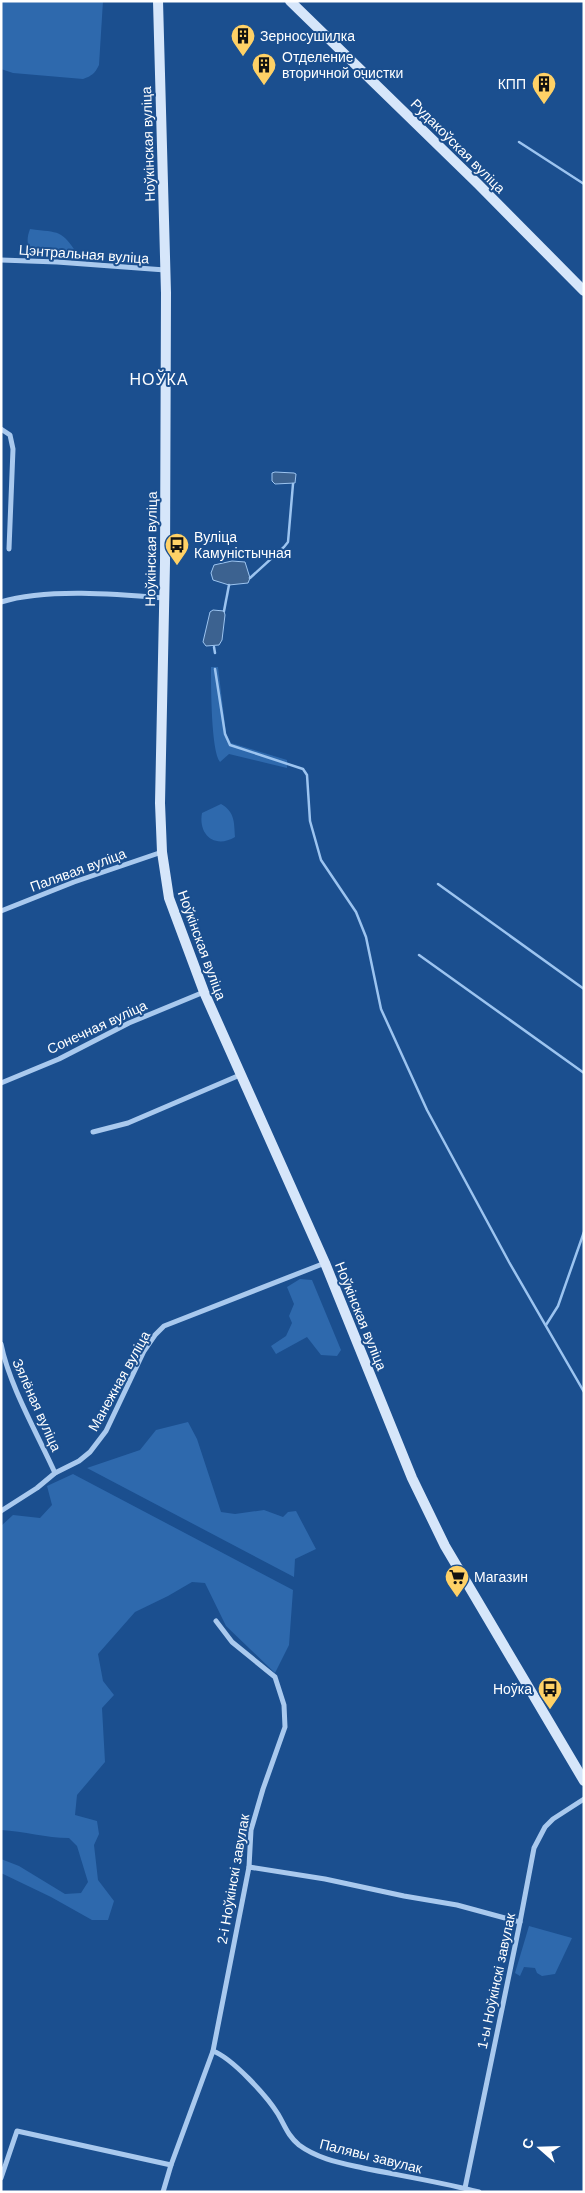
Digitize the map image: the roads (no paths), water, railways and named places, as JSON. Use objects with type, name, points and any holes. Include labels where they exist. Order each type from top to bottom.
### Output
[{"type":"main road","name":"Ноўкінская вуліца","points":[[158,1],[166,270],[164,598],[160,803],[162,852],[168,898],[204,992],[325,1263],[412,1478],[445,1546],[584,1781]]},
{"type":"main road","name":"Рудакоўская вуліца","points":[[290,1],[478,184],[584,291]]},
{"type":"street","name":"Цэнтральная вуліца","points":[[1,260],[166,270]]},
{"type":"street","points":[[1,429],[10,435],[13,449],[9,549]]},
{"type":"street","points":[[1,602],[31,596],[58,595],[164,598]]},
{"type":"street","name":"Палявая вуліца","points":[[1,911],[74,882],[162,852]]},
{"type":"street","name":"Сонечная вуліца","points":[[1,1083],[59,1058],[129,1023],[204,992]]},
{"type":"street","points":[[93,1132],[153,1114],[240,1075]]},
{"type":"street","name":"Манежная вуліца","points":[[1,1511],[37,1488],[55,1473],[79,1461],[90,1452],[106,1431],[144,1351],[164,1326],[325,1263]]},
{"type":"street","name":"Зялёная вуліца","points":[[1,1344],[3,1354],[23,1404],[55,1473]]},
{"type":"street","name":"2-і Ноўкінскі завулак","points":[[163,2192],[213,2051],[249,1868],[250,1830],[285,1727],[284,1705],[274,1678],[232,1642],[216,1621]]},
{"type":"street","name":"1-ы Ноўкінскі завулак","points":[[464,2188],[520,1922],[530,1863],[538,1839],[553,1819],[584,1799]]},
{"type":"street","points":[[249,1868],[457,1905],[520,1922]]},
{"type":"street","name":"Палявы завулак","points":[[213,2051],[222,2054],[264,2095],[278,2114],[286,2132],[292,2139],[314,2154],[386,2173],[479,2192]]},
{"type":"street","points":[[1,2178],[17,2131],[171,2165]]},
{"type":"waterway","points":[[519,142],[584,184]]},
{"type":"waterway","points":[[250,578],[288,542],[293,484]]},
{"type":"waterway","points":[[224,611],[229,585]]},
{"type":"waterway","points":[[214,647],[215,653]]},
{"type":"waterway","points":[[215,669],[225,734],[230,745],[303,769],[307,775],[310,821],[321,860],[356,912],[366,937],[381,1009],[427,1110],[509,1262],[584,1392]]},
{"type":"waterway","points":[[438,884],[584,989]]},
{"type":"waterway","points":[[419,955],[584,1073]]},
{"type":"waterway","points":[[546,1325],[558,1306],[584,1232]]},
{"type":"place","name":"Зерносушилка","points":[[243,57]]},
{"type":"place","name":"Отделение вторичной очистки","points":[[264,86]]},
{"type":"place","name":"КПП","points":[[544,105]]},
{"type":"place","name":"Вуліца Камуністычная","points":[[177,566]]},
{"type":"place","name":"Магазин","points":[[457,1598]]},
{"type":"place","name":"Ноўка","points":[[550,1710]]},
{"type":"district","name":"НОЎКА","points":[[159,379]]}]
